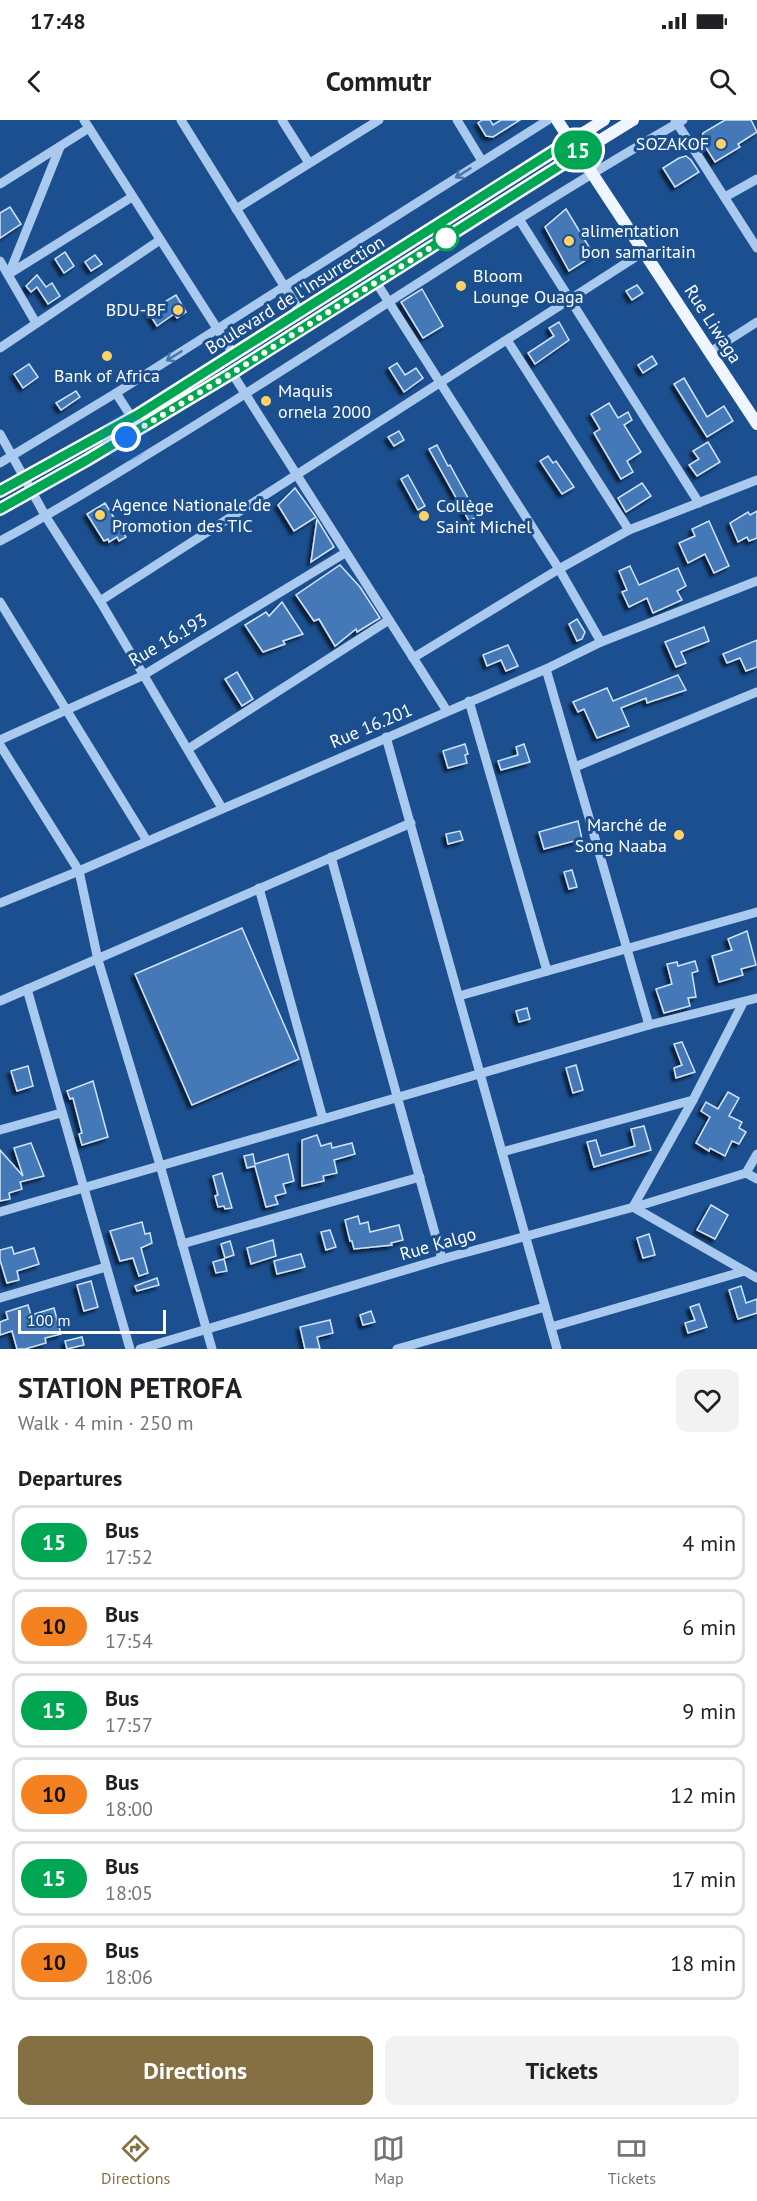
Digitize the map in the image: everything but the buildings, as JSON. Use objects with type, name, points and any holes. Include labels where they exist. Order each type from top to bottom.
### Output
[{"type":"main road","name":"Rue Liwaga","points":[[557,120],[757,424]]},
{"type":"main road","name":"Boulevard de l'Insurrection","points":[[0,491],[132,418],[604,120]]},
{"type":"main road","name":"Boulevard de l'Insurrection","points":[[0,509],[232,373],[633,120]]},
{"type":"street","points":[[181,120],[301,313]]},
{"type":"street","points":[[282,120],[309,164]]},
{"type":"street","points":[[236,209],[379,120]]},
{"type":"street","points":[[457,120],[482,161]]},
{"type":"street","points":[[0,463],[116,393],[548,120]]},
{"type":"street","points":[[0,541],[46,517],[246,394],[519,219],[679,121],[757,248]]},
{"type":"street","points":[[0,184],[60,147],[87,124],[234,355]]},
{"type":"street","points":[[9,274],[60,147]]},
{"type":"street","points":[[725,197],[757,179]]},
{"type":"street","points":[[9,274],[132,197]]},
{"type":"street","points":[[519,219],[699,503]]},
{"type":"street","points":[[0,348],[160,240]]},
{"type":"street","points":[[100,601],[645,251]]},
{"type":"street","points":[[0,261],[36,323]]},
{"type":"street","points":[[376,282],[559,569],[601,642]]},
{"type":"street","points":[[710,352],[757,322]]},
{"type":"street","points":[[507,340],[628,530]]},
{"type":"street","points":[[232,373],[447,711]]},
{"type":"street","points":[[116,393],[132,418]]},
{"type":"street","points":[[0,434],[46,517],[100,601],[142,676],[222,808]]},
{"type":"street","points":[[413,658],[628,530],[757,480]]},
{"type":"street","name":"Rue 16.193","points":[[0,740],[142,676],[345,553]]},
{"type":"street","name":"Rue 16.201","points":[[0,903],[546,669],[601,642],[757,582]]},
{"type":"street","points":[[0,602],[147,841]]},
{"type":"street","points":[[188,749],[389,620]]},
{"type":"street","points":[[546,669],[649,1025]]},
{"type":"street","points":[[575,767],[757,692]]},
{"type":"street","points":[[469,701],[547,971]]},
{"type":"street","points":[[386,737],[557,1349]]},
{"type":"street","points":[[0,745],[79,871],[98,960],[160,1165],[212,1349]]},
{"type":"street","points":[[0,1001],[411,823]]},
{"type":"street","points":[[331,857],[442,1260]]},
{"type":"street","points":[[259,888],[323,1119]]},
{"type":"street","points":[[459,996],[757,912]]},
{"type":"street","points":[[27,989],[130,1349]]},
{"type":"street","points":[[0,1212],[649,1025],[757,998]]},
{"type":"street","points":[[743,1003],[693,1100],[633,1207],[757,1278]]},
{"type":"street","points":[[502,1152],[693,1100]]},
{"type":"street","points":[[0,1130],[61,1113]]},
{"type":"street","points":[[757,1154],[746,1173],[757,1179]]},
{"type":"street","name":"Rue Kalgo","points":[[140,1349],[746,1173]]},
{"type":"street","points":[[182,1244],[420,1177]]},
{"type":"street","points":[[0,1298],[106,1267]]},
{"type":"street","points":[[551,1327],[746,1271]]},
{"type":"street","points":[[398,1349],[545,1307]]},
{"type":"bus line","name":"15","points":[[0,491],[85,446],[139,414],[571,140],[580,153],[232,373],[0,509]]},
{"type":"place","name":"SOZAKOF","points":[[721,144]]},
{"type":"place","name":"alimentation bon samaritain","points":[[569,241]]},
{"type":"place","name":"Bloom Lounge Ouaga","points":[[461,286]]},
{"type":"place","name":"BDU-BF","points":[[178,310]]},
{"type":"place","name":"Bank of Africa","points":[[107,356]]},
{"type":"place","name":"Maquis ornela 2000","points":[[266,401]]},
{"type":"place","name":"Agence Nationale de Promotion des TIC","points":[[100,515]]},
{"type":"place","name":"Collège Saint Michel","points":[[424,516]]},
{"type":"place","name":"Marché de Song Naaba","points":[[679,835]]},
{"type":"route","points":[[126,437],[446,238]]}]
